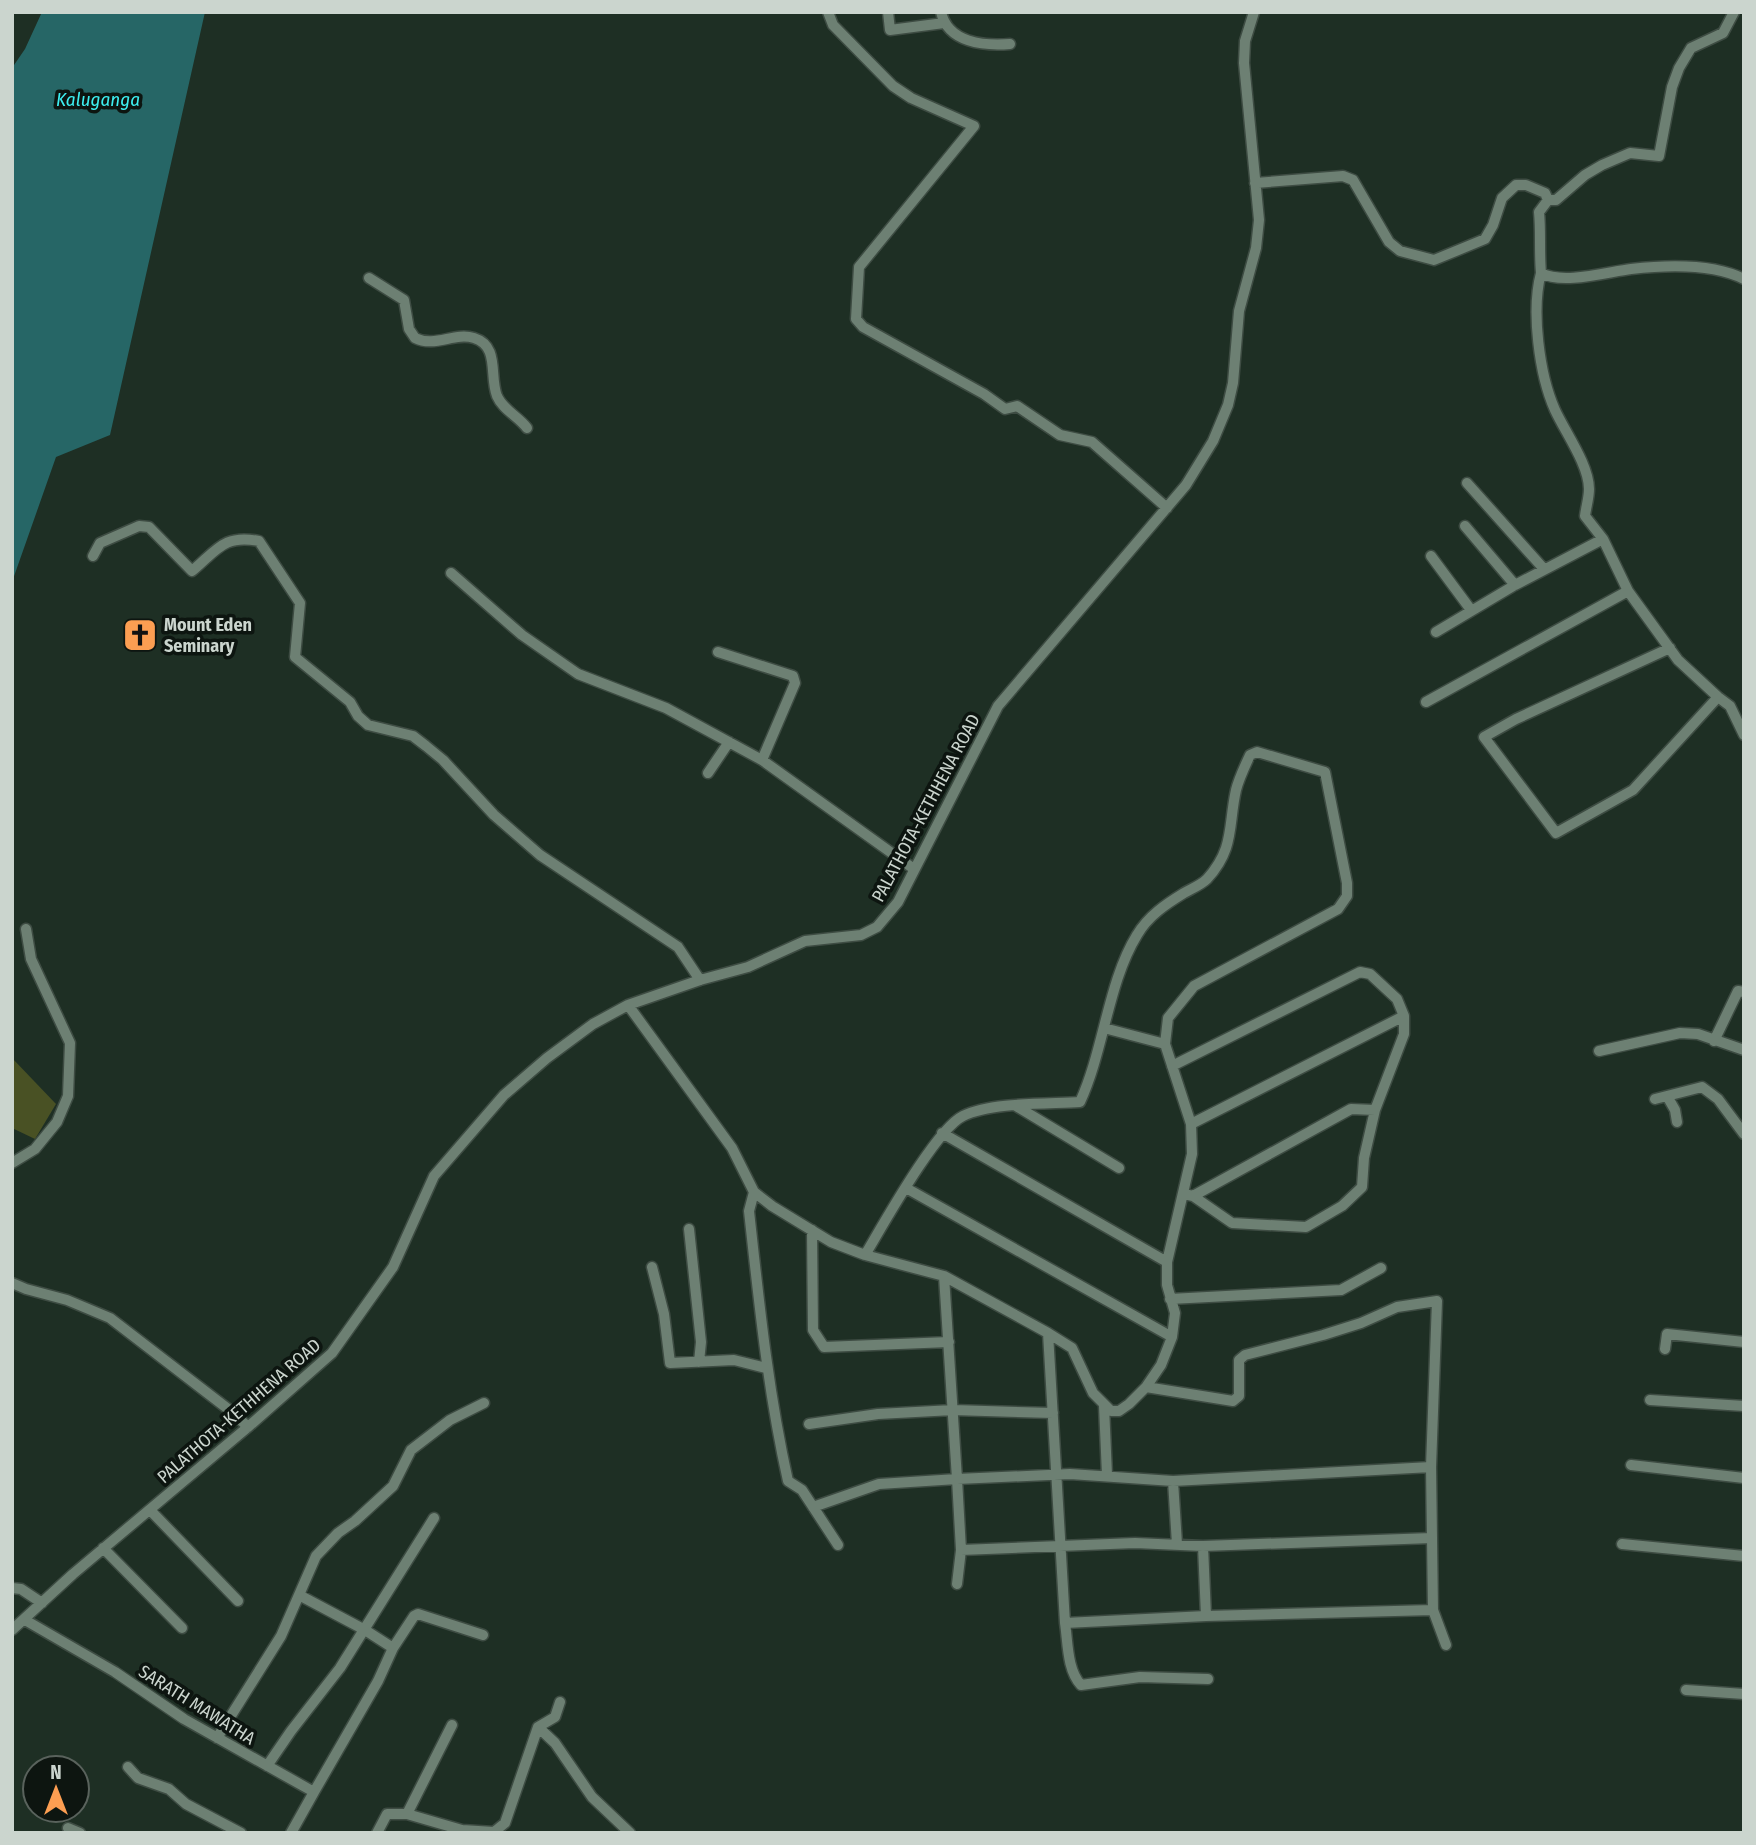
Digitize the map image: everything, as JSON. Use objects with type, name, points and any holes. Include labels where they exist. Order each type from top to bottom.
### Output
[{"type":"street","points":[[828,12],[833,25],[893,86],[911,98],[974,126],[859,267],[856,319],[863,327],[984,394],[1005,409],[1017,406],[1060,435],[1092,442],[1167,508]]},
{"type":"street","points":[[887,12],[890,30],[942,17],[964,40],[984,46],[1010,44]]},
{"type":"street","name":"PALATHOTA-KETHHENA ROAD","points":[[12,1630],[103,1548],[332,1353],[393,1267],[434,1176],[504,1095],[547,1058],[593,1024],[628,1005],[748,967],[805,941],[861,935],[877,927],[898,902],[999,706],[1186,485],[1204,458],[1228,405],[1233,383],[1239,311],[1256,248],[1259,213],[1244,63],[1245,41],[1254,12]]},
{"type":"street","points":[[1548,200],[1556,200],[1585,175],[1630,153],[1659,156],[1672,87],[1679,68],[1692,48],[1723,33],[1734,12]]},
{"type":"street","points":[[1255,183],[1343,176],[1353,180],[1389,242],[1400,251],[1434,260],[1485,239],[1502,198],[1516,185],[1526,185],[1545,193],[1548,200]]},
{"type":"street","points":[[1548,200],[1539,212],[1541,272],[1537,288],[1536,321],[1547,386],[1554,408],[1584,469],[1589,488],[1585,516],[1603,539],[1628,591],[1678,660],[1730,706],[1744,735]]},
{"type":"street","points":[[1541,272],[1548,277],[1564,278],[1634,269],[1688,267],[1733,273],[1744,279]]},
{"type":"street","points":[[369,278],[404,300],[409,329],[415,338],[429,342],[466,336],[485,343],[491,354],[498,397],[527,428]]},
{"type":"street","points":[[1467,483],[1544,569]]},
{"type":"street","points":[[93,556],[100,543],[139,526],[149,527],[191,571],[225,543],[239,537],[259,541],[300,603],[295,657],[350,702],[358,716],[368,725],[413,736],[426,746],[443,760],[494,815],[540,855],[678,947],[700,980]]},
{"type":"street","points":[[1465,526],[1515,585]]},
{"type":"street","points":[[1436,632],[1515,585],[1603,539]]},
{"type":"street","points":[[1431,556],[1471,610]]},
{"type":"street","points":[[451,573],[522,635],[578,674],[666,708],[762,760],[914,869]]},
{"type":"street","points":[[1426,702],[1628,591]]},
{"type":"street","points":[[1670,648],[1516,719],[1484,737],[1556,833],[1633,790],[1718,697]]},
{"type":"street","points":[[718,652],[793,676],[795,683],[762,760]]},
{"type":"street","points":[[708,773],[729,742]]},
{"type":"street","points":[[628,1005],[732,1148],[754,1192],[831,1242],[865,1255],[944,1276],[1072,1348],[1093,1393],[1111,1411],[1119,1410],[1146,1387],[1161,1365],[1172,1337],[1175,1313],[1170,1300],[1167,1262],[1189,1195],[1192,1124],[1165,1044],[1168,1018],[1194,986],[1338,909],[1347,896],[1347,883],[1325,772],[1257,752],[1250,755],[1237,789],[1230,841],[1225,853],[1206,881],[1166,904],[1137,935],[1124,962],[1091,1077],[1080,1102],[982,1110],[962,1116],[942,1133],[865,1255]]},
{"type":"street","points":[[12,1163],[35,1149],[43,1140],[57,1122],[68,1096],[70,1043],[31,959],[26,929]]},
{"type":"street","points":[[1172,1066],[1360,972],[1370,974],[1397,999],[1404,1017],[1405,1034],[1375,1111],[1364,1158],[1362,1187],[1342,1206],[1306,1227],[1232,1223],[1189,1195]]},
{"type":"street","points":[[1714,1041],[1738,991],[1744,992]]},
{"type":"street","points":[[1192,1124],[1404,1017]]},
{"type":"street","points":[[1104,1028],[1165,1044]]},
{"type":"street","points":[[1598,1051],[1680,1033],[1698,1034],[1744,1051]]},
{"type":"street","points":[[1655,1099],[1702,1087],[1718,1099],[1744,1134]]},
{"type":"street","points":[[1667,1096],[1675,1110],[1677,1122]]},
{"type":"street","points":[[1016,1106],[1119,1168]]},
{"type":"street","points":[[1189,1195],[1351,1109],[1375,1111]]},
{"type":"street","points":[[942,1133],[1167,1262]]},
{"type":"street","points":[[906,1188],[1172,1337]]},
{"type":"street","points":[[754,1192],[749,1211],[766,1368],[788,1481],[802,1490],[838,1545]]},
{"type":"street","points":[[689,1229],[701,1342],[699,1362]]},
{"type":"street","points":[[811,1230],[813,1330],[824,1347],[949,1342]]},
{"type":"street","points":[[652,1267],[664,1314],[670,1363],[734,1360],[766,1368]]},
{"type":"street","points":[[1170,1300],[1341,1290],[1381,1268]]},
{"type":"street","points":[[944,1276],[961,1550],[957,1584]]},
{"type":"street","points":[[12,1283],[67,1300],[110,1318],[248,1427]]},
{"type":"street","points":[[1146,1387],[1233,1401],[1239,1396],[1239,1360],[1245,1355],[1323,1335],[1361,1323],[1397,1307],[1437,1301],[1431,1467],[1433,1610],[1446,1645]]},
{"type":"street","points":[[1048,1334],[1065,1623],[1071,1667],[1076,1679],[1081,1685],[1140,1677],[1208,1679]]},
{"type":"street","points":[[1665,1349],[1667,1334],[1744,1342]]},
{"type":"street","points":[[1650,1400],[1744,1406]]},
{"type":"street","points":[[217,1738],[281,1636],[316,1556],[338,1533],[393,1486],[411,1450],[450,1420],[484,1404]]},
{"type":"street","points":[[1104,1406],[1107,1475]]},
{"type":"street","points":[[809,1423],[878,1414],[953,1410],[1054,1413]]},
{"type":"street","points":[[1631,1465],[1744,1478]]},
{"type":"street","points":[[813,1507],[879,1484],[1056,1475],[1107,1475],[1173,1481],[1431,1467]]},
{"type":"street","points":[[1173,1481],[1177,1544]]},
{"type":"street","points":[[150,1510],[238,1601]]},
{"type":"street","points":[[267,1766],[290,1731],[340,1668],[434,1518]]},
{"type":"street","points":[[961,1550],[1135,1543],[1203,1546],[1432,1538]]},
{"type":"street","points":[[1622,1544],[1744,1556]]},
{"type":"street","points":[[1203,1546],[1206,1616]]},
{"type":"street","points":[[103,1548],[182,1628]]},
{"type":"street","points":[[12,1588],[21,1589],[42,1602]]},
{"type":"street","points":[[299,1595],[394,1648]]},
{"type":"street","points":[[1065,1623],[1433,1610]]},
{"type":"street","points":[[291,1833],[414,1616],[418,1614],[483,1635]]},
{"type":"street","name":"SARATH MAWATHA","points":[[24,1620],[116,1672],[184,1719],[314,1791]]},
{"type":"street","points":[[1686,1690],[1744,1694]]},
{"type":"street","points":[[377,1833],[387,1814],[407,1814],[463,1830],[494,1832],[505,1824],[538,1727],[555,1717],[560,1702]]},
{"type":"street","points":[[407,1814],[452,1725]]},
{"type":"street","points":[[538,1727],[555,1743],[592,1797],[630,1833]]},
{"type":"street","points":[[128,1767],[138,1778],[169,1789],[186,1804],[241,1833]]},
{"type":"street","points":[[68,1828],[80,1833]]},
{"type":"green space","points":[[12,1058],[56,1104],[35,1139],[12,1128]]},
{"type":"water","name":"Kaluganga","points":[[42,12],[205,12],[110,435],[56,457],[12,582],[12,68],[25,49]]},
{"type":"place","name":"Mount Eden Seminary","points":[[140,635]]}]
